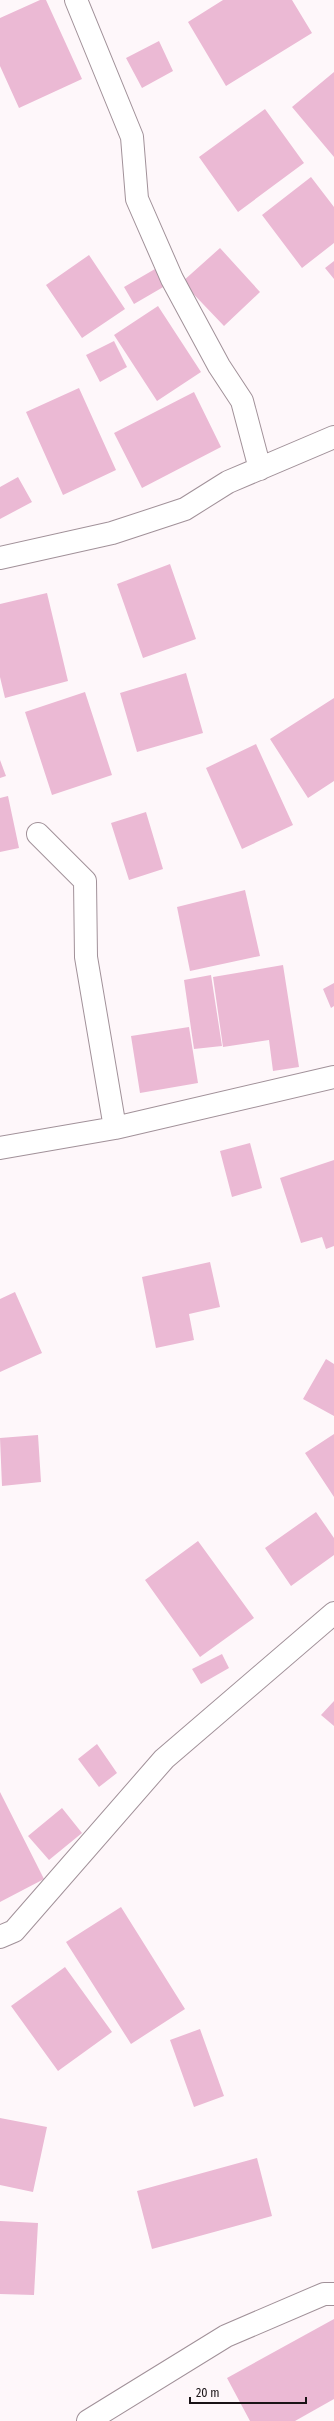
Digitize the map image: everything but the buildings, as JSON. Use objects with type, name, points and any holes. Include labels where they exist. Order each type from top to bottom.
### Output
[{"type":"street","points":[[76,0],[132,136],[137,199],[172,279],[218,366],[242,401],[260,469]]},
{"type":"street","points":[[0,558],[112,534],[185,509],[228,482],[334,437]]},
{"type":"street","points":[[38,834],[85,881],[86,957],[115,1128]]},
{"type":"street","points":[[0,1148],[115,1128],[334,1077]]},
{"type":"street","points":[[0,1937],[14,1932],[164,1759],[334,1613]]},
{"type":"street","points":[[88,2421],[226,2336],[324,2294],[334,2294]]}]
